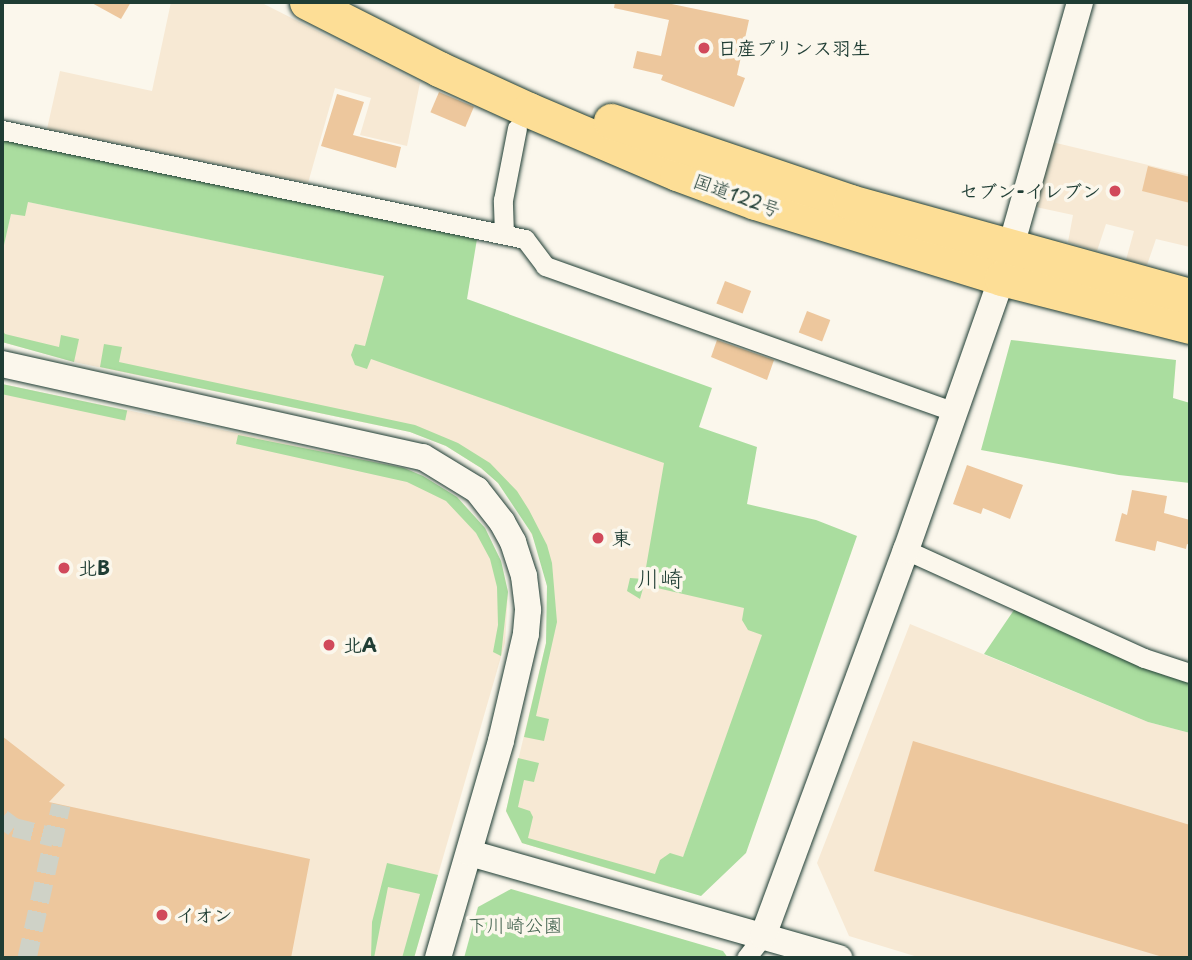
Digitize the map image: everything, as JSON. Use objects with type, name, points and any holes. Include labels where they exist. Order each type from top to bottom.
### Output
[{"type":"highway","name":"国道122号","points":[[307,2],[439,69],[677,173],[815,222],[1006,263],[1190,296]]},
{"type":"highway","name":"国道122号","points":[[354,2],[436,43],[596,115],[802,186],[1006,263],[1190,326]]},
{"type":"street","points":[[746,958],[763,936],[955,412],[1006,263],[1080,2]]},
{"type":"street","points":[[504,234],[503,200],[517,128]]},
{"type":"street","points":[[2,130],[525,239],[545,266],[955,412]]},
{"type":"street","points":[[2,364],[398,449],[446,468],[477,490],[512,540],[524,576],[528,610],[523,652],[470,853],[438,958]]},
{"type":"street","points":[[906,550],[1144,658],[1190,673]]},
{"type":"street","points":[[470,853],[839,958]]},
{"type":"shaded area","points":[[171,2],[260,2],[420,83],[407,146],[360,135],[371,98],[335,88],[308,183],[47,129],[60,71],[152,91]]},
{"type":"shaded area","name":"セブン-イレブン","points":[[1052,142],[1190,175],[1190,247],[1156,239],[1147,265],[1126,260],[1134,231],[1106,224],[1097,251],[1068,242],[1073,215],[1036,207]]},
{"type":"shaded area","name":"東","points":[[14,199],[384,276],[665,463],[777,596],[672,888],[522,843],[506,811],[546,643],[549,612],[547,586],[539,551],[523,516],[498,483],[481,468],[446,446],[410,432],[74,362],[2,342],[2,254]]},
{"type":"shaded area","points":[[2,384],[404,468],[423,476],[457,497],[485,528],[501,561],[508,592],[505,643],[414,958],[2,958]]},
{"type":"shaded area","points":[[910,624],[1148,722],[1190,733],[1190,958],[921,958],[849,936],[817,863]]},
{"type":"green space","points":[[2,137],[477,239],[467,299],[712,388],[699,427],[757,447],[747,504],[816,520],[857,536],[746,853],[701,896],[522,843],[506,811],[518,758],[539,763],[534,782],[524,780],[518,807],[530,811],[533,817],[528,838],[655,874],[660,860],[670,853],[683,857],[762,635],[748,630],[742,620],[744,608],[644,585],[640,599],[627,591],[630,578],[644,579],[664,463],[371,359],[367,369],[355,365],[351,355],[355,344],[365,346],[384,276],[28,202],[25,216],[11,214],[2,254]]},
{"type":"green space","points":[[3,331],[5,334],[59,347],[61,335],[79,339],[74,362],[2,342]]},
{"type":"green space","points":[[1011,340],[1176,360],[1173,398],[1190,403],[1190,483],[1119,475],[981,450]]},
{"type":"green space","points":[[104,344],[122,347],[119,362],[415,425],[458,443],[490,463],[517,491],[529,510],[547,545],[552,563],[557,622],[536,716],[549,719],[544,741],[524,737],[546,643],[547,586],[532,534],[498,483],[481,468],[446,446],[410,432],[100,367]]},
{"type":"green space","points":[[2,384],[127,411],[125,420],[2,394]]},
{"type":"green space","points":[[238,435],[404,468],[423,476],[457,497],[485,528],[501,561],[508,592],[501,656],[493,652],[498,625],[497,587],[490,559],[476,533],[446,501],[407,482],[236,444]]},
{"type":"green space","points":[[1016,607],[1166,676],[1190,681],[1190,733],[1148,722],[984,654]]},
{"type":"green space","points":[[387,863],[438,875],[414,958],[402,958],[420,894],[388,887],[374,958],[371,958],[372,922]]},
{"type":"green space","name":"下川崎公園","points":[[511,889],[723,951],[728,958],[464,958],[478,907]]},
{"type":"building","points":[[90,2],[131,2],[121,19]]},
{"type":"building","points":[[615,2],[662,2],[749,20],[737,75],[745,78],[734,107],[661,80],[663,75],[633,68],[637,51],[661,56],[669,20],[614,8]]},
{"type":"building","points":[[439,92],[474,107],[465,127],[430,112]]},
{"type":"building","points":[[337,94],[364,102],[353,135],[401,147],[396,168],[321,146]]},
{"type":"building","points":[[1148,166],[1190,177],[1190,203],[1142,191]]},
{"type":"building","points":[[725,281],[751,291],[743,313],[716,303]]},
{"type":"building","points":[[807,311],[830,320],[822,341],[799,332]]},
{"type":"building","points":[[717,340],[774,360],[767,380],[711,357]]},
{"type":"building","points":[[967,465],[1023,485],[1010,519],[983,508],[981,514],[953,504]]},
{"type":"building","points":[[1132,490],[1167,496],[1164,513],[1190,520],[1190,545],[1187,544],[1186,549],[1157,541],[1155,551],[1115,541],[1122,513],[1127,515]]},
{"type":"building","name":"イオン","points":[[2,736],[65,785],[49,802],[310,859],[291,958],[2,958]]},
{"type":"building","points":[[913,741],[1190,825],[1190,958],[1166,958],[874,871]]},
{"type":"tunnel","points":[[27,958],[61,805]]},
{"type":"tunnel","points":[[2,818],[14,827],[54,837]]},
{"type":"place","name":"日産プリンス羽生","points":[[704,48]]},
{"type":"place","name":"セブン-イレブン","points":[[1115,191]]},
{"type":"place","name":"東","points":[[598,538]]},
{"type":"place","name":"北B","points":[[64,568]]},
{"type":"place","name":"北A","points":[[329,645]]},
{"type":"place","name":"イオン","points":[[162,915]]},
{"type":"district","name":"川崎","points":[[660,578]]}]
